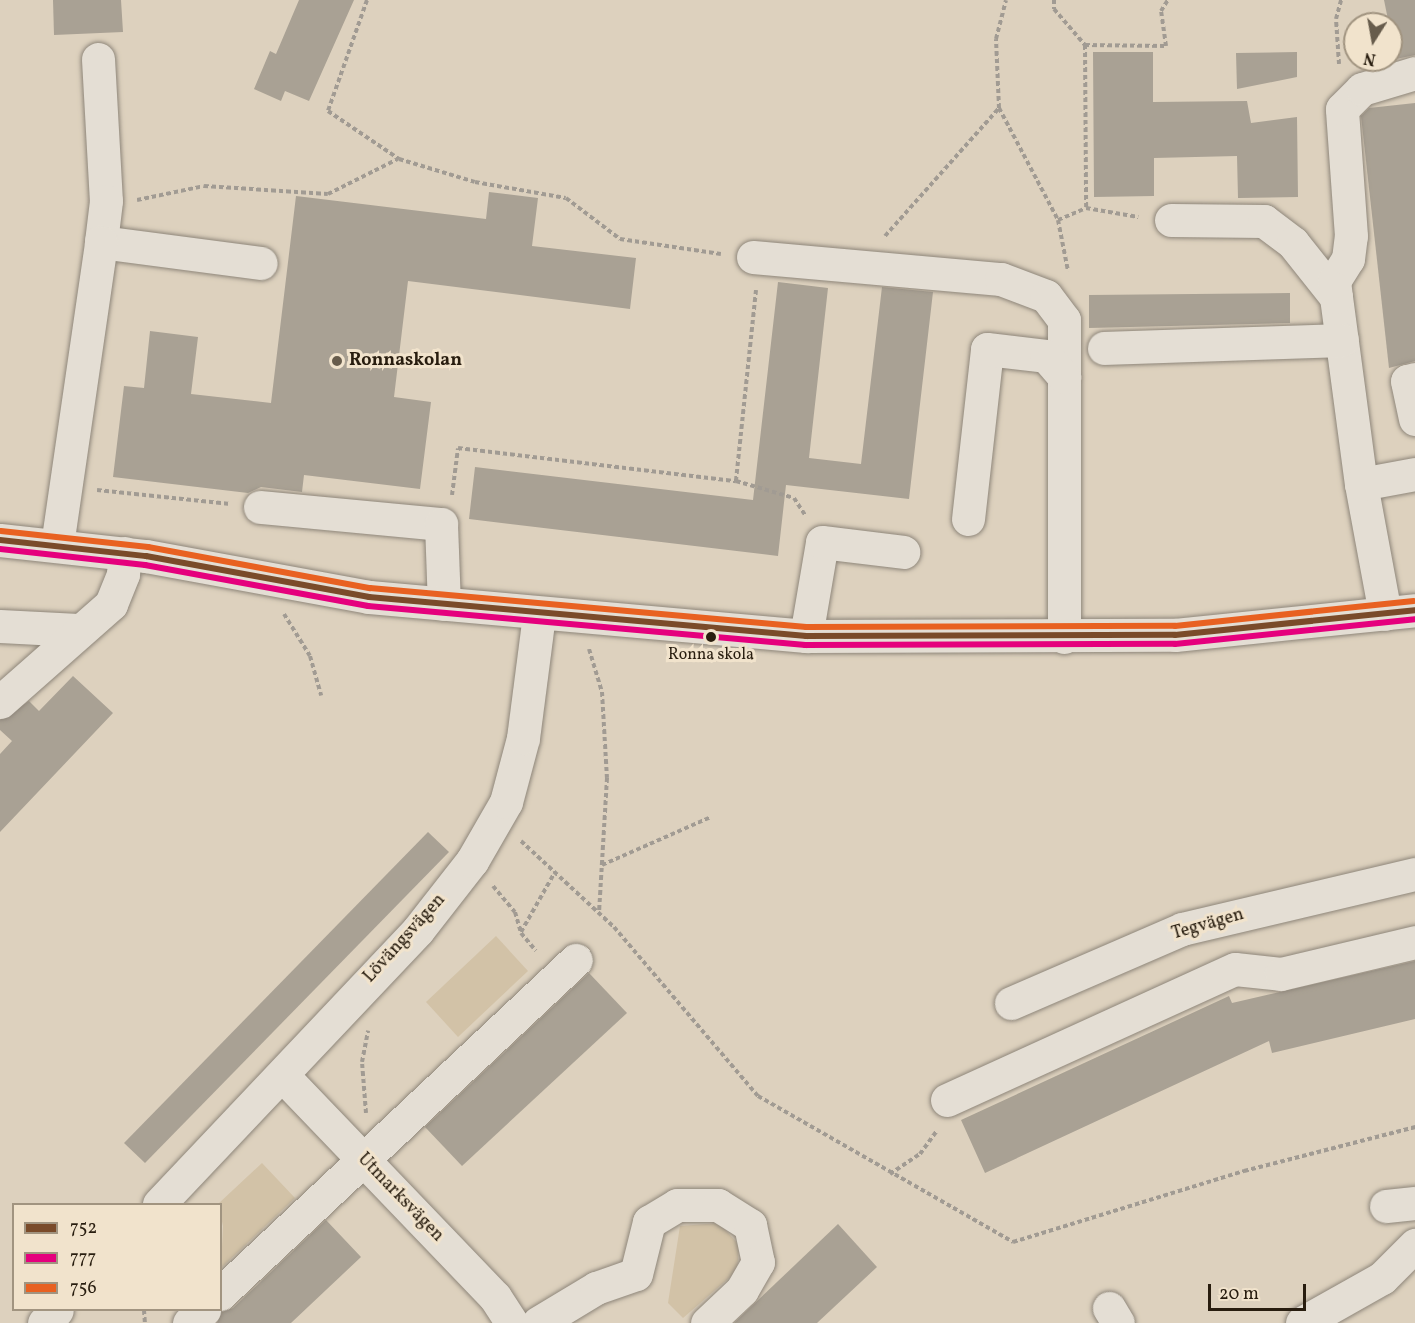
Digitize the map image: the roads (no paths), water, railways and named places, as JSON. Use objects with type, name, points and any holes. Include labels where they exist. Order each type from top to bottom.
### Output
[{"type":"street","points":[[57,544],[105,206],[98,59]]},
{"type":"street","points":[[0,540],[57,544],[125,553],[369,597],[539,614],[806,636],[1175,635],[1400,612],[1361,484],[1334,281],[1348,259],[1351,236],[1342,138],[1342,109],[1362,89],[1415,73]]},
{"type":"street","points":[[1171,220],[1264,221],[1293,243],[1336,297]]},
{"type":"street","points":[[101,242],[261,263]]},
{"type":"street","points":[[753,257],[861,264],[1002,279],[1046,296],[1064,320],[1064,637]]},
{"type":"street","points":[[1104,348],[1342,340]]},
{"type":"street","points":[[968,519],[987,349],[1046,356],[1064,377]]},
{"type":"street","points":[[1415,379],[1407,381],[1415,419]]},
{"type":"street","points":[[1361,484],[1415,474]]},
{"type":"street","points":[[260,507],[441,524],[444,604]]},
{"type":"street","points":[[806,636],[822,542],[903,552]]},
{"type":"street","points":[[0,702],[78,630],[111,604],[123,574],[125,553]]},
{"type":"street","name":"Lövängsvägen","points":[[160,1203],[283,1076],[367,981],[418,930],[472,861],[506,802],[523,738],[539,614]]},
{"type":"street","points":[[0,626],[78,630]]},
{"type":"street","name":"Tegvägen","points":[[1011,1003],[1182,929],[1415,874]]},
{"type":"street","points":[[947,1100],[1235,969],[1281,974],[1415,942]]},
{"type":"street","points":[[222,1292],[365,1162],[567,969]]},
{"type":"street","name":"Utmarksvägen","points":[[283,1076],[495,1297],[512,1323]]},
{"type":"street","points":[[538,1323],[596,1288],[636,1274],[649,1222],[677,1205],[718,1204],[750,1225],[758,1262],[742,1290],[707,1323]]},
{"type":"street","points":[[1302,1323],[1356,1312],[1382,1278],[1415,1245]]},
{"type":"street","points":[[44,1323],[56,1311]]},
{"type":"street","points":[[189,1323],[203,1311]]},
{"type":"place","name":"Ronnaskolan","points":[[337,361]]},
{"type":"place","name":"Ronna skola","points":[[711,637]]}]
